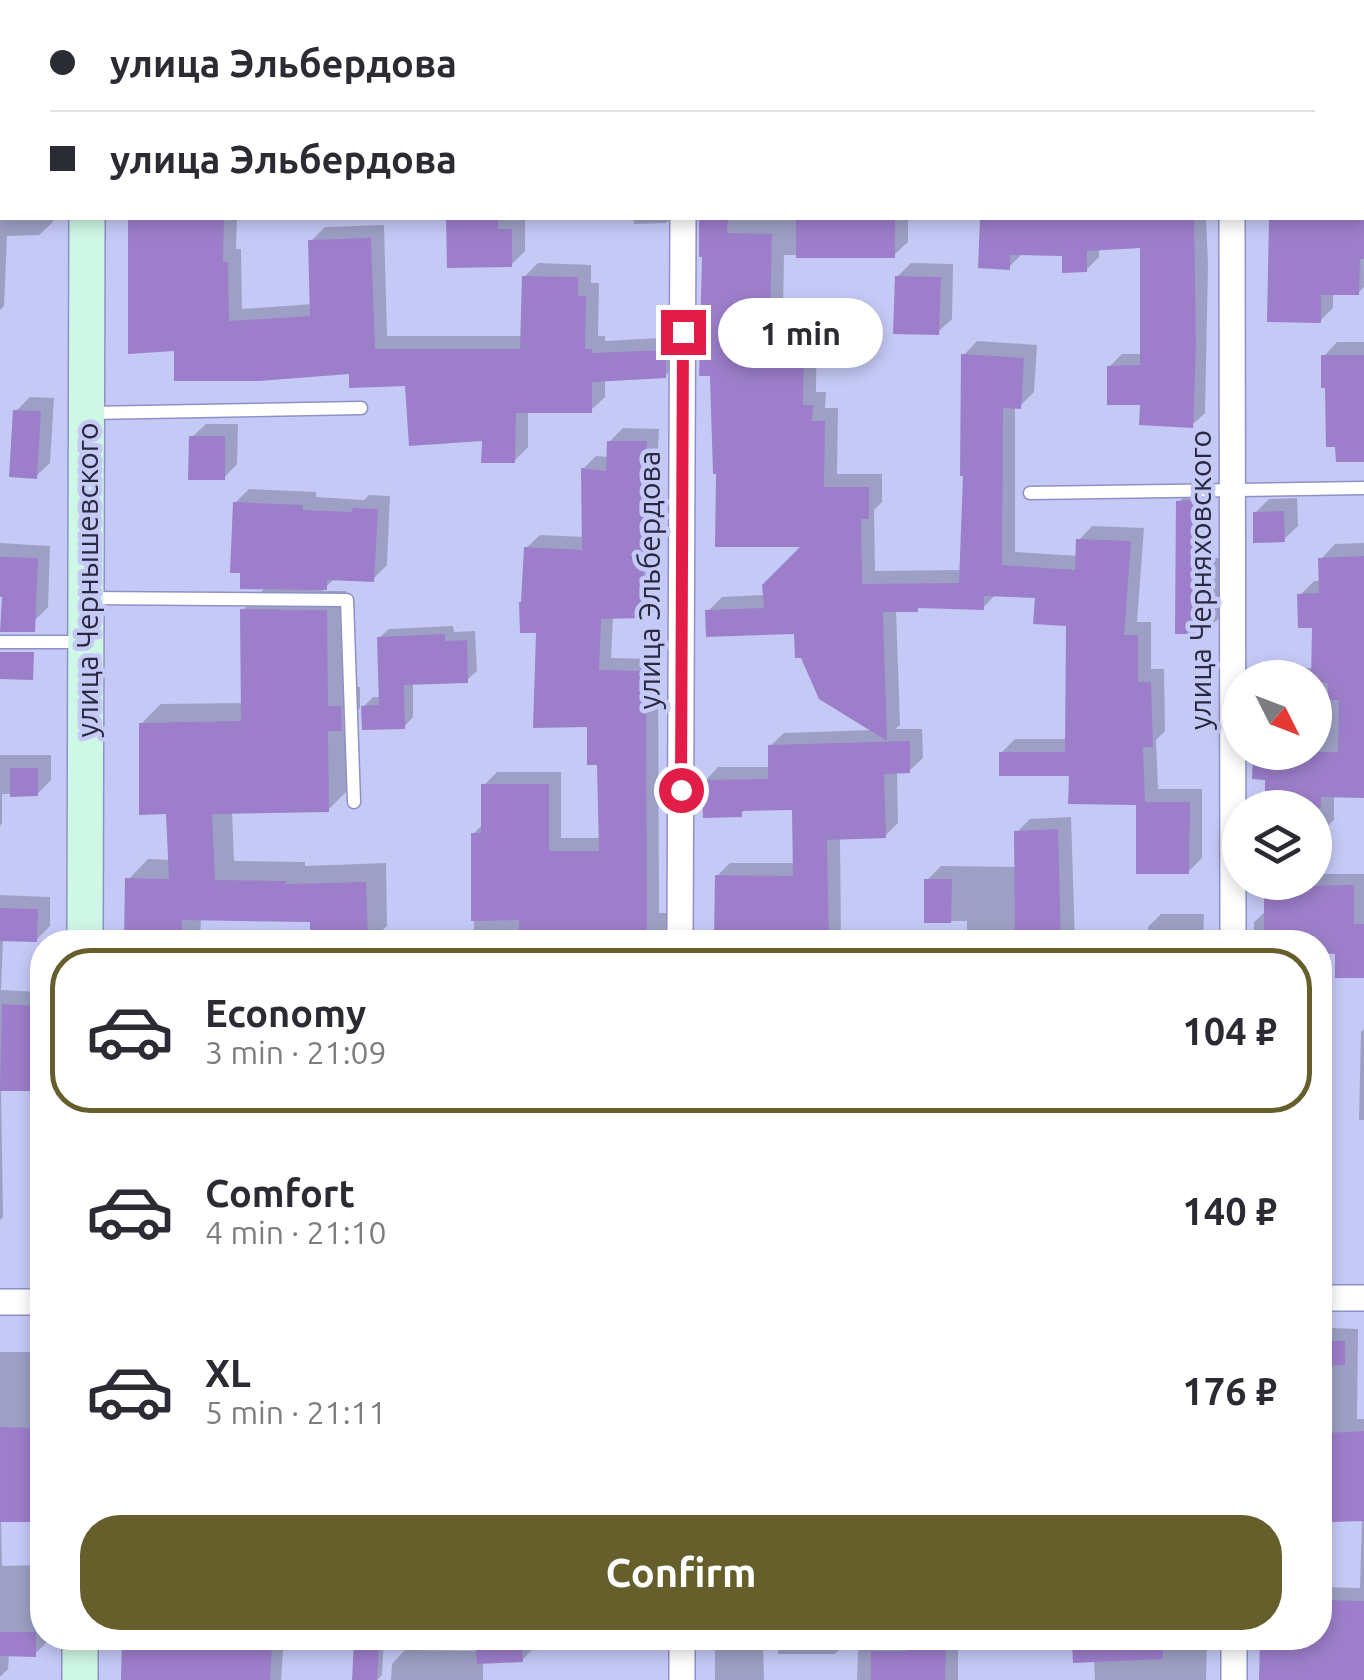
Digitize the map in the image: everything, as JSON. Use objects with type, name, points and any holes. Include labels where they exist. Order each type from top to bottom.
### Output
[{"type":"street","name":"улица Чернышевского","points":[[85,930],[88,220]]},
{"type":"street","name":"улица Эльбердова","points":[[680,930],[684,220]]},
{"type":"street","name":"улица Черняховского","points":[[1232,220],[1233,930]]},
{"type":"street","points":[[1332,1298],[1364,1298]]},
{"type":"street","points":[[0,1302],[30,1302]]},
{"type":"street","points":[[80,1650],[80,1680]]},
{"type":"street","points":[[682,1650],[682,1680]]},
{"type":"street","points":[[1234,1650],[1234,1680]]},
{"type":"lane","points":[[87,413],[361,408]]},
{"type":"lane","points":[[1030,493],[1364,488]]},
{"type":"lane","points":[[87,598],[347,600],[354,802]]},
{"type":"lane","points":[[0,642],[87,642]]},
{"type":"building","points":[[128,220],[224,220],[223,262],[228,262],[229,321],[310,316],[308,240],[371,238],[375,349],[520,349],[522,276],[578,277],[578,296],[586,296],[585,349],[592,349],[592,353],[666,350],[666,378],[592,382],[592,413],[516,413],[515,463],[481,463],[482,441],[409,446],[405,386],[349,388],[349,374],[259,381],[174,381],[174,351],[128,354]]},
{"type":"building","points":[[446,220],[498,220],[498,229],[512,229],[512,267],[447,268]]},
{"type":"building","points":[[699,220],[728,220],[727,233],[772,234],[770,323],[804,323],[803,405],[813,405],[812,421],[825,421],[824,487],[869,487],[869,519],[861,519],[862,584],[959,583],[963,476],[961,354],[1024,358],[1021,409],[1003,408],[1002,565],[1075,570],[1076,539],[1131,541],[1124,635],[1138,635],[1138,682],[1151,682],[1153,747],[1143,747],[1145,802],[1190,802],[1189,874],[1136,874],[1136,805],[1068,804],[1069,776],[999,776],[999,752],[1065,752],[1066,626],[1033,624],[1035,598],[984,596],[984,610],[918,608],[918,612],[883,612],[887,741],[819,699],[801,658],[795,658],[794,634],[706,637],[705,610],[764,608],[762,585],[800,547],[715,547],[716,474],[710,376],[699,376]]},
{"type":"building","points":[[796,220],[895,220],[895,258],[796,258]]},
{"type":"building","points":[[980,220],[1194,220],[1193,428],[1139,425],[1140,405],[1107,405],[1107,366],[1140,365],[1140,248],[1087,251],[1087,272],[1062,273],[1062,256],[1010,255],[1010,270],[978,268]]},
{"type":"building","points":[[1269,220],[1364,220],[1359,295],[1321,295],[1321,323],[1267,322]]},
{"type":"building","points":[[895,276],[941,277],[939,335],[893,334]]},
{"type":"building","points":[[1321,355],[1364,355],[1364,462],[1336,462],[1335,447],[1326,447]]},
{"type":"building","points":[[13,410],[41,411],[37,479],[9,477]]},
{"type":"building","points":[[189,436],[225,436],[225,480],[188,480]]},
{"type":"building","points":[[607,441],[647,441],[644,618],[601,619],[599,670],[646,671],[647,930],[519,930],[519,920],[471,921],[471,833],[481,833],[481,784],[549,784],[549,851],[599,851],[597,765],[587,765],[587,727],[533,728],[536,633],[520,633],[519,602],[524,547],[582,550],[581,468],[606,471]]},
{"type":"building","points":[[1198,500],[1201,571],[1207,571],[1206,634],[1175,634],[1176,501]]},
{"type":"building","points":[[233,502],[303,505],[303,510],[378,509],[374,582],[327,580],[327,590],[240,589],[240,573],[230,573]]},
{"type":"building","points":[[1284,511],[1285,542],[1253,543],[1253,512]]},
{"type":"building","points":[[1364,556],[1364,798],[1332,797],[1332,790],[1265,790],[1265,780],[1252,779],[1252,770],[1332,770],[1332,752],[1338,752],[1339,700],[1332,700],[1332,660],[1311,660],[1312,628],[1298,628],[1297,594],[1319,593],[1318,558]]},
{"type":"building","points":[[0,557],[38,558],[35,632],[0,632]]},
{"type":"building","points":[[240,609],[327,610],[328,706],[341,706],[342,731],[328,731],[329,812],[212,814],[215,880],[286,884],[366,882],[368,930],[310,930],[310,922],[182,920],[182,930],[124,930],[125,878],[169,879],[166,814],[139,815],[139,723],[241,721]]},
{"type":"building","points":[[445,634],[445,641],[467,640],[468,683],[404,685],[405,729],[362,730],[361,706],[379,705],[377,637]]},
{"type":"building","points":[[0,652],[34,652],[33,680],[0,679]]},
{"type":"building","points":[[910,741],[910,773],[884,774],[886,838],[827,840],[829,930],[714,930],[715,875],[793,876],[792,810],[742,811],[742,817],[703,818],[702,780],[768,779],[768,745]]},
{"type":"building","points":[[10,768],[38,768],[38,796],[10,797]]},
{"type":"building","points":[[1058,829],[1061,930],[1015,930],[1014,831]]},
{"type":"building","points":[[924,879],[952,879],[951,923],[924,923]]},
{"type":"building","points":[[1332,885],[1354,885],[1354,924],[1364,924],[1364,978],[1335,978],[1332,930],[1264,930],[1264,900],[1332,900]]},
{"type":"building","points":[[0,908],[38,909],[37,930],[30,930],[30,942],[0,941]]},
{"type":"building","points":[[2,1004],[30,1006],[30,1091],[0,1091]]},
{"type":"building","points":[[1332,1341],[1345,1341],[1345,1365],[1332,1366]]},
{"type":"building","points":[[0,1427],[30,1428],[30,1522],[0,1522]]},
{"type":"building","points":[[1364,1431],[1364,1521],[1332,1522],[1332,1433]]},
{"type":"building","points":[[1332,1600],[1364,1601],[1364,1680],[1259,1680],[1260,1650],[1332,1650]]},
{"type":"building","points":[[0,1632],[30,1632],[30,1650],[36,1650],[36,1657],[0,1656]]},
{"type":"building","points":[[122,1650],[272,1650],[270,1680],[121,1680]]},
{"type":"building","points":[[354,1650],[379,1650],[377,1680],[352,1680]]},
{"type":"building","points":[[476,1650],[522,1650],[523,1662],[477,1664]]},
{"type":"building","points":[[946,1650],[945,1680],[871,1680],[871,1651]]},
{"type":"building","points":[[1072,1650],[1163,1650],[1163,1659],[1073,1663]]},
{"type":"route","points":[[681,790],[683,332]]}]
